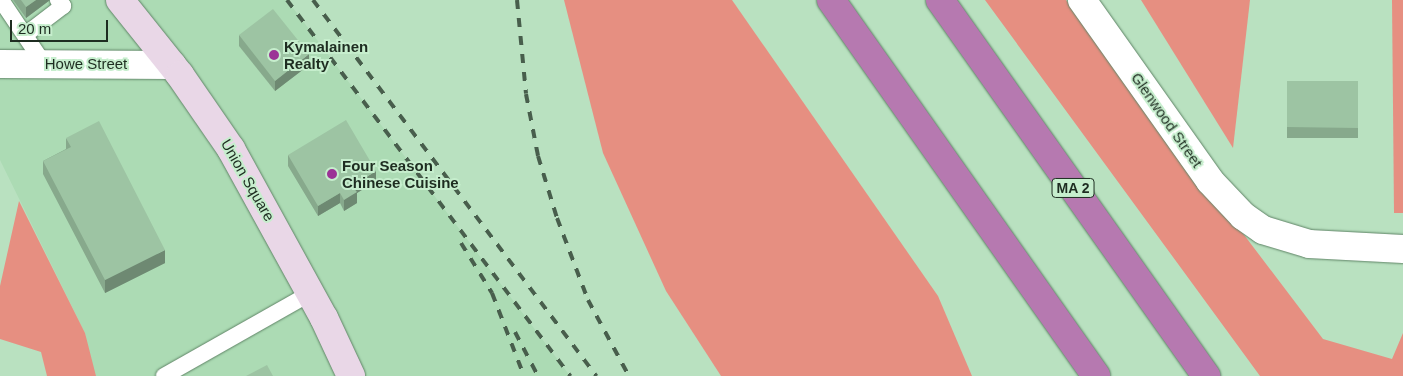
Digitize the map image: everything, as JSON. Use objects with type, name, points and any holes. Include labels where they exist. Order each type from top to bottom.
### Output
[{"type":"highway","points":[[831,0],[1096,376]]},
{"type":"highway","name":"MA 2","points":[[940,0],[1206,376]]},
{"type":"main road","name":"Union Square","points":[[120,0],[172,65],[231,149],[310,293],[351,376]]},
{"type":"street","name":"Glenwood Street","points":[[1082,0],[1210,181],[1243,216],[1263,230],[1308,244],[1403,249]]},
{"type":"street","name":"Howe Street","points":[[0,64],[172,65]]},
{"type":"lane","points":[[2,0],[44,64]]},
{"type":"lane","points":[[25,35],[63,6],[58,0]]},
{"type":"lane","points":[[164,376],[310,293]]},
{"type":"shaded area","points":[[0,0],[287,0],[570,376],[91,376],[85,333],[0,160]]},
{"type":"shaded area","points":[[564,0],[732,0],[938,296],[972,376],[721,376],[666,291],[603,153]]},
{"type":"shaded area","points":[[985,0],[1066,0],[1323,339],[1392,359],[1403,333],[1403,376],[1260,376]]},
{"type":"shaded area","points":[[1141,0],[1250,0],[1233,148]]},
{"type":"shaded area","points":[[1392,0],[1403,0],[1403,213],[1394,213]]},
{"type":"shaded area","points":[[19,201],[85,333],[96,376],[47,376],[41,352],[0,339],[0,286]]},
{"type":"building","points":[[21,0],[36,0],[26,7]]},
{"type":"building","name":"Kymalainen Realty","points":[[273,9],[309,54],[275,81],[239,35]]},
{"type":"building","points":[[1287,81],[1358,81],[1358,128],[1287,127]]},
{"type":"building","name":"Four Season Chinese Cuisine","points":[[346,120],[376,171],[352,186],[357,192],[344,200],[340,193],[318,206],[288,155]]},
{"type":"building","points":[[99,121],[165,250],[105,280],[43,161],[71,147],[66,138]]},
{"type":"building","points":[[267,365],[273,376],[246,376]]},
{"type":"railway","points":[[287,0],[570,376]]},
{"type":"railway","points":[[313,0],[596,376]]},
{"type":"railway","points":[[517,0],[526,94],[538,156],[557,218],[588,300],[629,376]]},
{"type":"railway","points":[[461,243],[492,293],[524,376]]},
{"type":"railway","points":[[515,332],[538,376]]},
{"type":"place","name":"Kymalainen Realty","points":[[274,55]]},
{"type":"place","name":"Four Season Chinese Cuisine","points":[[332,174]]}]
